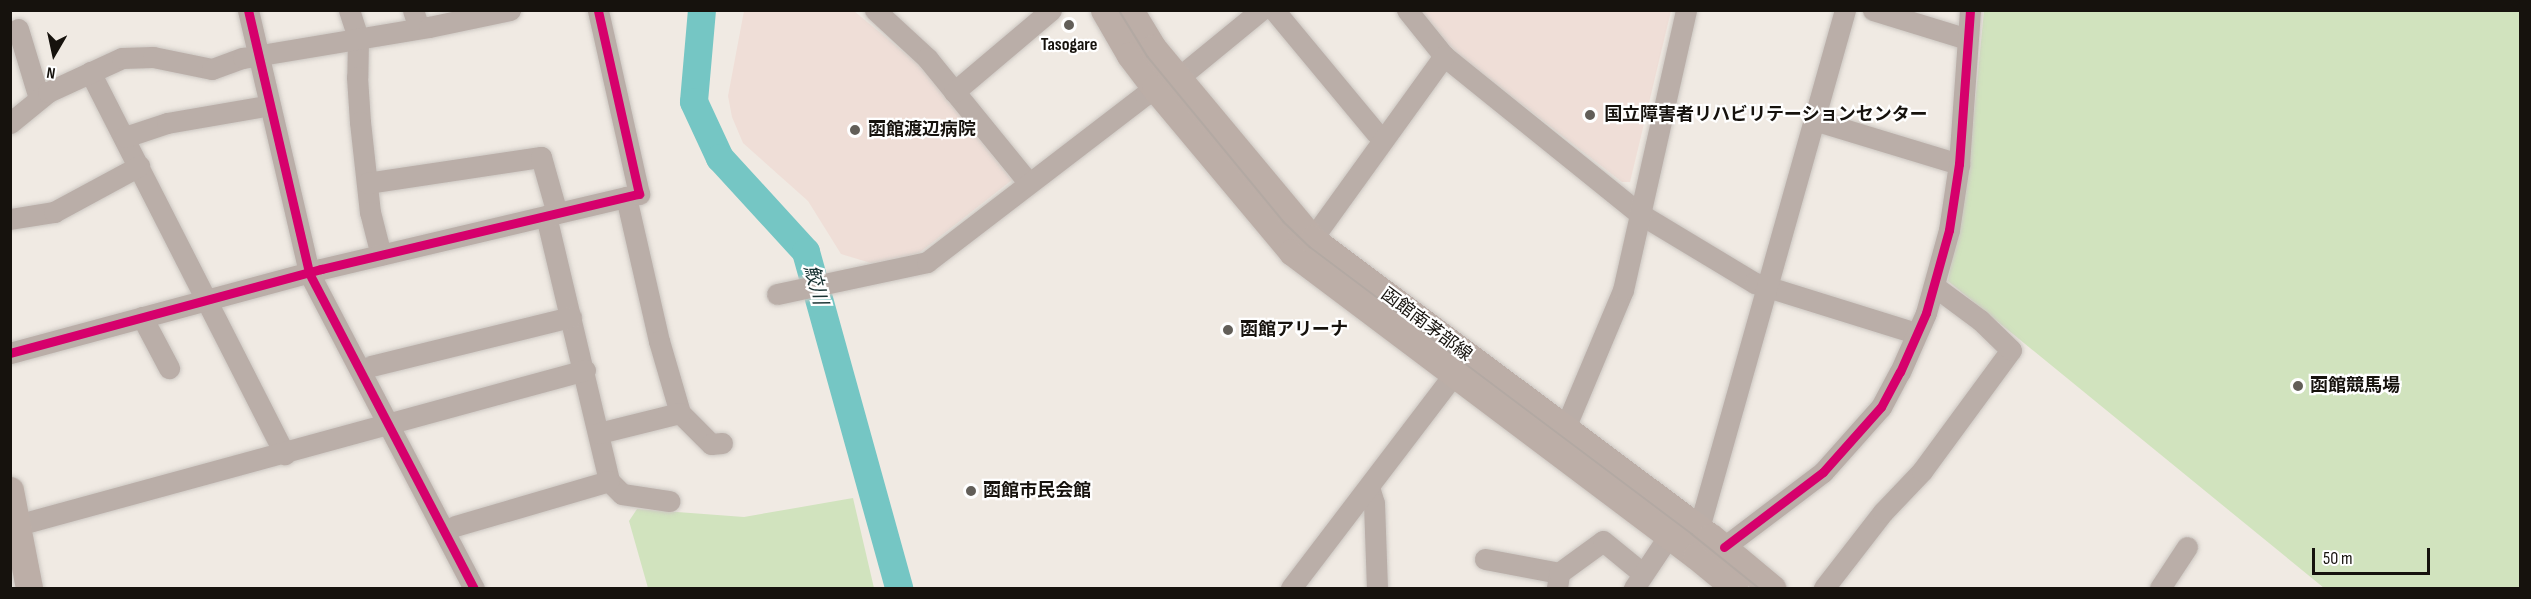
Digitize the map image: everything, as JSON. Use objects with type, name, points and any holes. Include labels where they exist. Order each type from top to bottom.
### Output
[{"type":"main road","name":"函館南茅部線","points":[[1104,10],[1130,56],[1167,83],[1312,239],[1461,366]]},
{"type":"main road","name":"函館南茅部線","points":[[1130,10],[1153,48],[1167,83],[1292,252],[1461,366],[1557,437],[1681,539],[1735,588]]},
{"type":"main road","points":[[10,490],[13,526],[29,588]]},
{"type":"main road","name":"函館南茅部線","points":[[1681,539],[1724,547],[1772,588]]},
{"type":"street","points":[[248,10],[309,273],[474,588]]},
{"type":"street","points":[[349,10],[358,38],[357,77],[370,212],[381,255]]},
{"type":"street","points":[[11,121],[39,98],[122,58],[153,57],[212,69],[258,55],[358,38],[416,19],[510,10]]},
{"type":"street","points":[[10,353],[205,299],[639,194],[598,10]]},
{"type":"street","points":[[875,10],[927,58],[1029,183]]},
{"type":"street","points":[[954,92],[1051,10]]},
{"type":"street","points":[[777,294],[927,262],[1261,10]]},
{"type":"street","points":[[1275,10],[1376,133]]},
{"type":"street","points":[[1407,10],[1444,56],[1640,214],[1766,287],[1916,333]]},
{"type":"street","points":[[1557,437],[1623,290],[1686,10]]},
{"type":"street","points":[[1485,559],[1558,581],[1603,541],[1638,581],[1681,539],[1766,287],[1845,10]]},
{"type":"street","points":[[1873,10],[1967,39]]},
{"type":"street","points":[[1724,547],[1823,472],[1854,440],[1881,407],[1900,372],[1926,314],[1949,230],[1959,164],[1970,10]]},
{"type":"street","points":[[18,29],[39,98]]},
{"type":"street","points":[[1312,239],[1444,56]]},
{"type":"street","points":[[90,72],[285,454]]},
{"type":"street","points":[[124,137],[167,123],[260,107]]},
{"type":"street","points":[[1814,120],[1959,164]]},
{"type":"street","points":[[368,183],[541,157],[571,317],[609,481],[622,494],[669,501]]},
{"type":"street","points":[[10,219],[54,212],[139,166]]},
{"type":"street","points":[[626,197],[658,341],[680,413],[711,444],[722,443]]},
{"type":"street","points":[[10,231],[10,238]]},
{"type":"street","points":[[1824,588],[1883,513],[1922,471],[2012,350],[1980,320],[1934,286]]},
{"type":"street","points":[[142,317],[170,368]]},
{"type":"street","points":[[371,366],[571,317]]},
{"type":"street","points":[[1291,588],[1461,366]]},
{"type":"street","points":[[13,526],[285,454],[585,370]]},
{"type":"street","points":[[599,433],[680,413]]},
{"type":"street","points":[[455,526],[609,481]]},
{"type":"street","points":[[1369,487],[1374,503],[1375,586]]},
{"type":"street","points":[[2160,588],[2187,547]]},
{"type":"shaded area","name":"函館渡辺病院","points":[[744,11],[854,11],[924,69],[1012,180],[919,253],[874,264],[841,254],[808,201],[743,143],[732,117],[728,96]]},
{"type":"shaded area","name":"国立障害者リハビリテーションセンター","points":[[1421,11],[1671,11],[1630,182],[1622,182],[1449,48]]},
{"type":"green space","name":"函館競馬場","points":[[1984,11],[2520,11],[2520,588],[2324,588],[1948,281],[1969,165]]},
{"type":"green space","points":[[853,498],[874,588],[648,588],[629,521],[637,509],[744,517]]},
{"type":"waterway","name":"鮫川","points":[[702,10],[694,102],[720,158],[806,252],[899,588]]},
{"type":"tram line","points":[[1119,10],[1148,57],[1284,222],[1310,247],[1692,534],[1759,588]]},
{"type":"cycle path","points":[[248,10],[309,273],[474,588]]},
{"type":"cycle path","points":[[10,353],[321,269],[639,194],[598,10]]},
{"type":"cycle path","points":[[1724,547],[1823,472],[1881,407],[1900,372],[1926,313],[1949,230],[1959,164],[1970,10]]},
{"type":"place","name":"Tasogare","points":[[1069,25]]},
{"type":"place","name":"国立障害者リハビリテーションセンター","points":[[1590,115]]},
{"type":"place","name":"函館渡辺病院","points":[[855,130]]},
{"type":"place","name":"函館アリーナ","points":[[1228,330]]},
{"type":"place","name":"函館競馬場","points":[[2298,386]]},
{"type":"place","name":"函館市民会館","points":[[971,491]]}]
